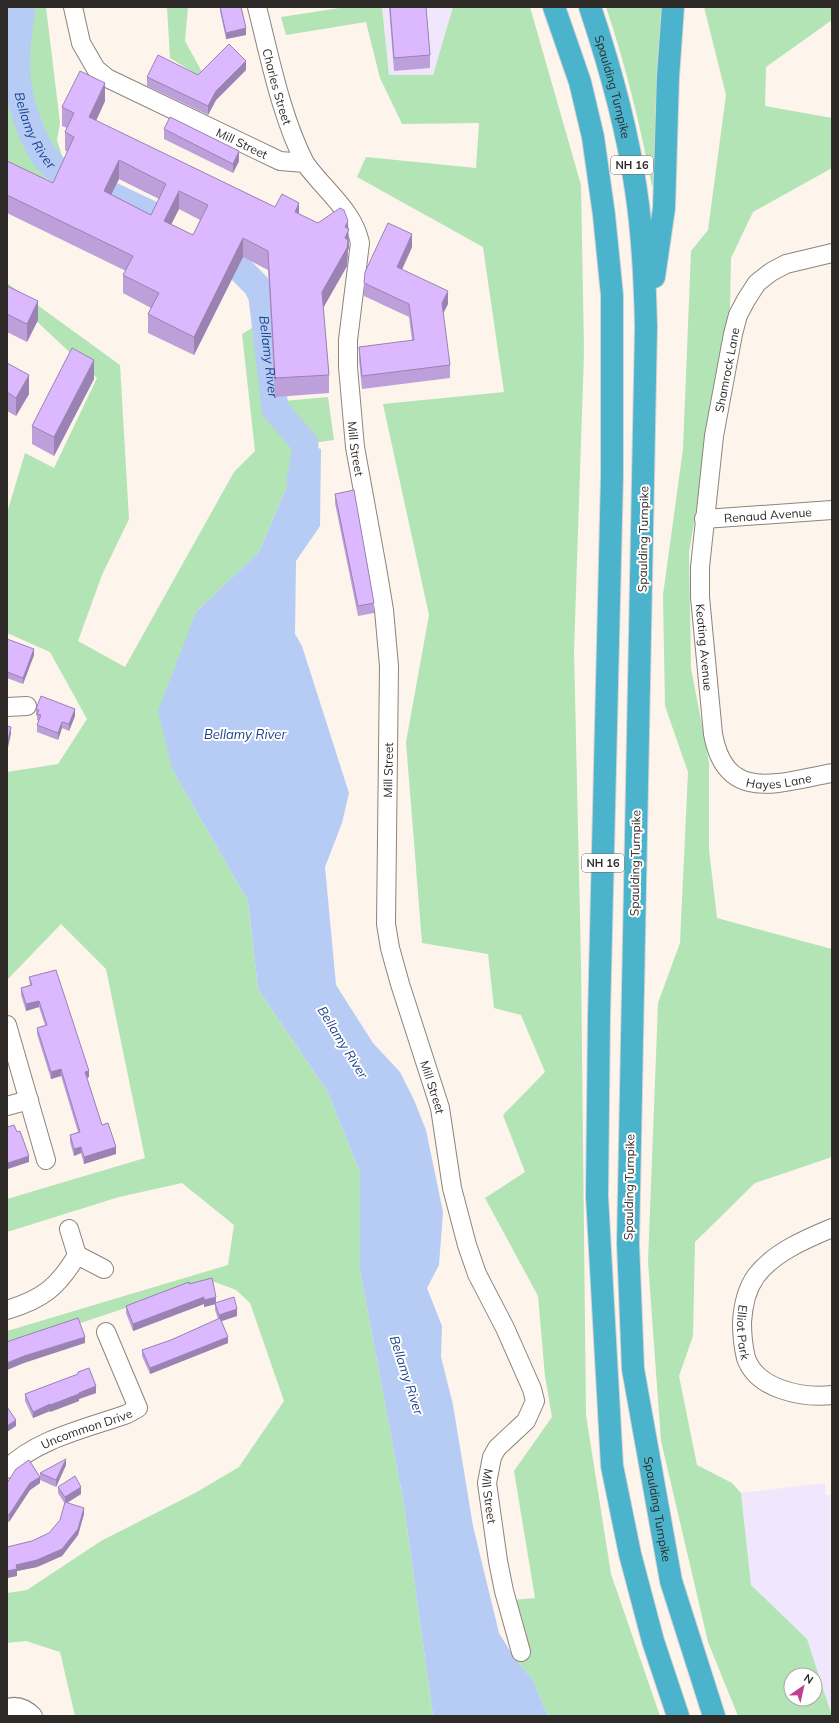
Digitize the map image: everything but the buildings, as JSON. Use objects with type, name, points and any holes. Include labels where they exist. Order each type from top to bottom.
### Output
[{"type":"highway","name":"NH 16","points":[[554,7],[580,82],[593,137],[604,215],[612,295],[612,476],[599,1016],[597,1188],[612,1466],[632,1562],[653,1641],[678,1716]]},
{"type":"highway","name":"Spaulding Turnpike","points":[[590,7],[610,66],[631,159],[641,225],[646,327],[629,1228],[633,1369],[671,1581],[714,1716]]},
{"type":"highway","points":[[646,327],[664,208],[668,77],[673,7]]},
{"type":"street","name":"Mill Street","points":[[73,7],[81,43],[96,69],[107,78],[280,161],[305,163],[354,225],[360,243],[348,340],[348,367],[355,447],[384,610],[389,666],[386,924],[390,948],[440,1108],[452,1188],[467,1245],[477,1274],[505,1328],[532,1389],[535,1401],[526,1421],[498,1448],[492,1457],[487,1483],[504,1591],[521,1652]]},
{"type":"street","name":"Charles Street","points":[[257,7],[273,71],[296,146],[305,163]]},
{"type":"street","name":"Shamrock Lane","points":[[704,519],[714,436],[733,334],[738,316],[758,284],[771,272],[786,264],[832,254]]},
{"type":"street","name":"Renaud Avenue","points":[[704,519],[832,510]]},
{"type":"street","name":"Keating Avenue","points":[[704,519],[700,568],[702,621],[713,734],[716,749],[728,771]]},
{"type":"street","points":[[7,707],[27,706]]},
{"type":"street","name":"Hayes Lane","points":[[728,771],[736,778],[757,784],[832,773]]},
{"type":"street","points":[[7,1025],[46,1160]]},
{"type":"street","points":[[7,1106],[29,1100]]},
{"type":"street","name":"Elliot Park","points":[[832,1228],[806,1238],[768,1263],[756,1276],[748,1292],[743,1308],[742,1337],[747,1359],[758,1375],[773,1386],[808,1396],[832,1395]]},
{"type":"street","points":[[69,1229],[78,1255],[104,1269]]},
{"type":"street","points":[[7,1310],[32,1302],[45,1294],[70,1267],[78,1255]]},
{"type":"street","name":"Uncommon Drive","points":[[7,1469],[19,1457],[35,1447],[127,1414],[138,1408],[106,1332]]},
{"type":"street","points":[[7,1708],[18,1706],[28,1711],[32,1716]]},
{"type":"shaded area","points":[[382,7],[453,7],[433,75],[389,75]]},
{"type":"shaded area","points":[[825,1483],[826,1495],[832,1495],[832,1716],[823,1688],[823,1667],[816,1667],[807,1639],[751,1585],[741,1493]]},
{"type":"green space","points":[[7,7],[46,7],[60,123],[57,140],[63,159],[40,187],[7,162]]},
{"type":"green space","points":[[167,7],[188,7],[185,41],[207,81],[170,58]]},
{"type":"green space","points":[[346,7],[382,7],[389,75],[433,75],[453,7],[530,7],[581,185],[584,352],[574,651],[581,961],[586,1415],[611,1574],[660,1716],[548,1716],[533,1680],[515,1659],[513,1600],[535,1598],[514,1471],[552,1417],[545,1376],[538,1296],[485,1198],[525,1172],[503,1115],[545,1072],[521,1015],[494,1008],[488,954],[422,943],[406,742],[429,615],[383,404],[504,392],[483,247],[357,177],[366,157],[476,168],[479,123],[402,124],[380,78],[366,22],[286,35],[281,17]]},
{"type":"green space","points":[[606,7],[664,7],[658,186],[652,186],[632,96]]},
{"type":"green space","points":[[704,7],[832,7],[832,20],[766,67],[765,106],[832,118],[832,168],[753,212],[731,258],[730,307],[689,553],[691,668],[709,762],[709,850],[717,918],[832,949],[832,1157],[755,1183],[695,1242],[693,1336],[679,1376],[697,1465],[732,1483],[741,1493],[751,1585],[807,1639],[816,1667],[783,1667],[783,1707],[823,1707],[823,1688],[832,1716],[738,1716],[708,1642],[661,1441],[648,1262],[658,1003],[680,943],[688,772],[665,706],[663,595],[683,449],[691,251],[708,230],[726,95]]},
{"type":"green space","points":[[7,283],[120,365],[129,519],[102,575],[78,641],[125,667],[234,472],[255,451],[242,334],[266,320],[272,402],[328,397],[334,440],[305,444],[259,552],[196,612],[172,769],[248,901],[258,989],[327,1091],[360,1172],[360,1270],[404,1505],[433,1716],[75,1716],[60,1652],[26,1641],[7,1643],[7,1593],[27,1590],[101,1541],[195,1493],[239,1467],[284,1401],[250,1303],[236,1290],[215,1282],[188,1287],[48,1334],[7,1345],[7,1331],[228,1265],[234,1225],[182,1183],[119,1197],[7,1232],[7,1199],[145,1158],[106,969],[61,924],[7,980],[7,772],[58,764],[87,719],[50,652],[7,633],[7,513],[25,453],[54,468],[97,378],[31,316],[7,303]]},
{"type":"water","name":"Bellamy River","points":[[305,444],[321,449],[320,526],[296,561],[295,634],[302,646],[349,793],[342,823],[325,867],[336,985],[373,1043],[400,1072],[414,1100],[426,1130],[443,1212],[439,1265],[427,1288],[442,1326],[441,1357],[453,1405],[473,1526],[499,1633],[515,1659],[533,1680],[548,1716],[433,1716],[404,1505],[360,1270],[360,1172],[327,1091],[258,989],[248,901],[172,769],[158,711],[196,612],[259,552]]},
{"type":"waterway","name":"Bellamy River","points":[[22,7],[17,60],[17,78],[21,101],[29,126],[47,160],[55,168],[65,174]]},
{"type":"waterway","name":"Bellamy River","points":[[96,188],[159,218]]},
{"type":"waterway","name":"Bellamy River","points":[[238,267],[257,286],[262,297],[275,409],[305,444],[305,455],[300,480]]}]
